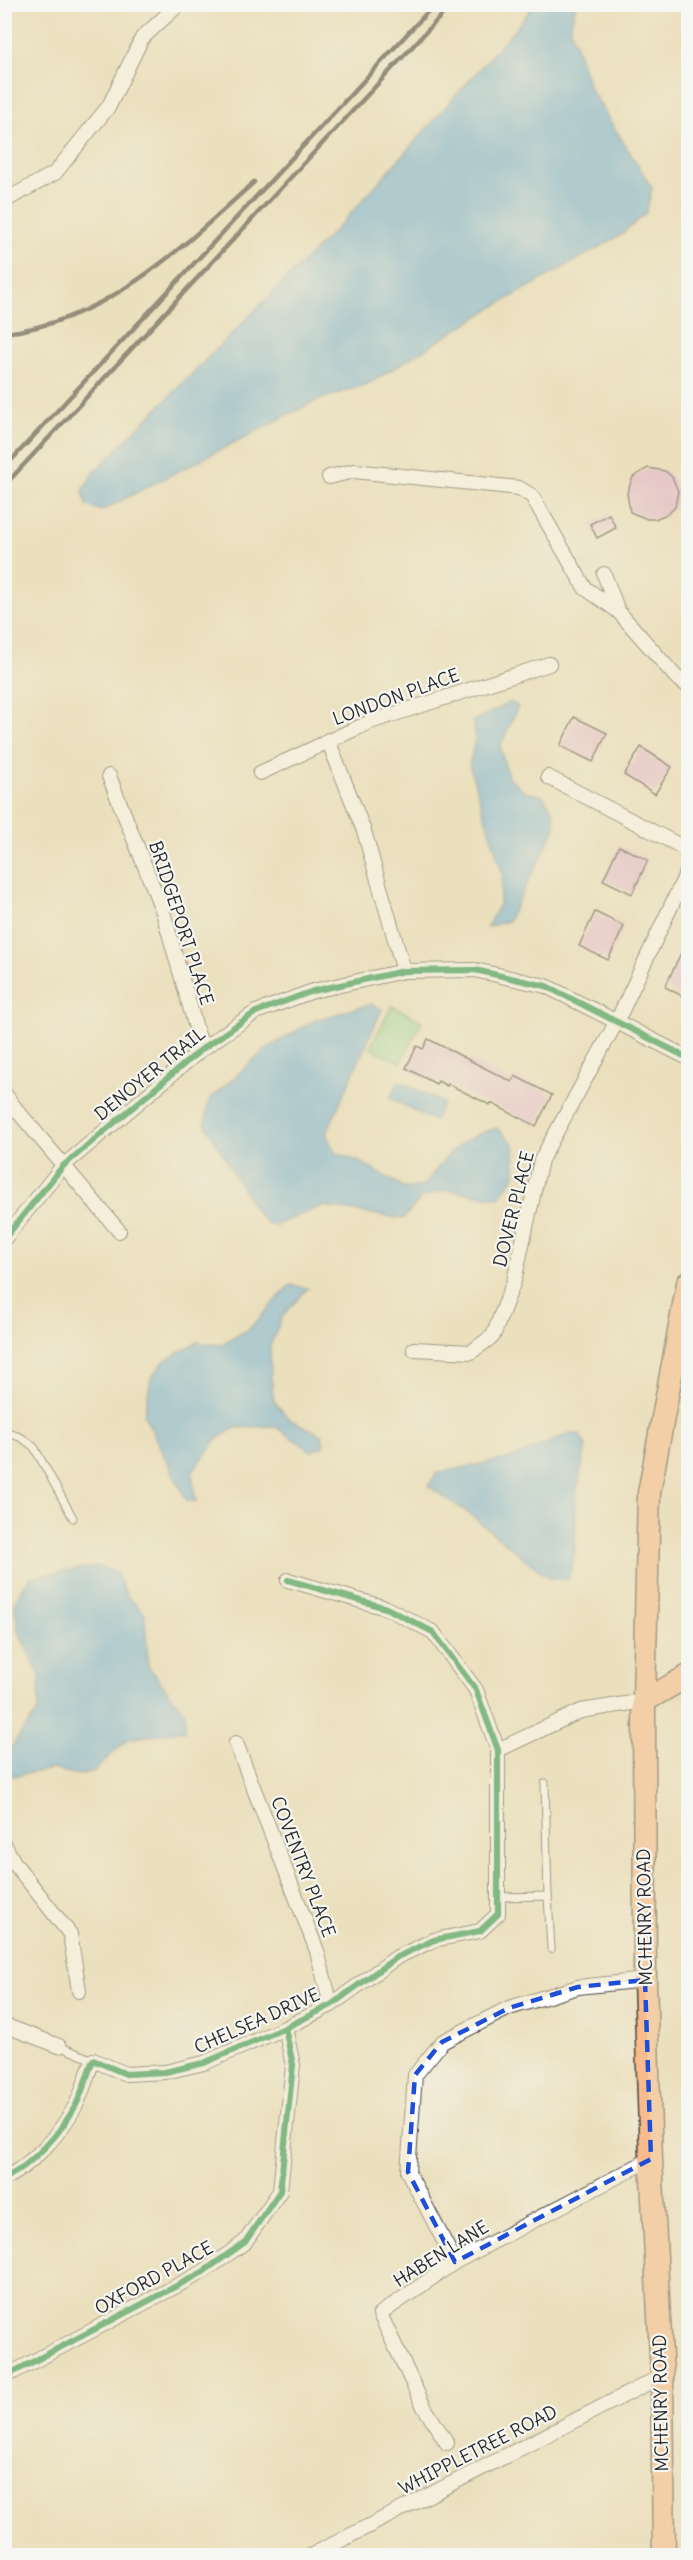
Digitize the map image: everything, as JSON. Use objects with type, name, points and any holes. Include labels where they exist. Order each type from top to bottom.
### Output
[{"type":"main road","name":"MCHENRY ROAD","points":[[664,2556],[662,2376],[645,1980],[644,1701],[650,1493],[688,1283]]},
{"type":"main road","points":[[644,1701],[688,1676]]},
{"type":"street","points":[[4,201],[55,173],[109,106],[142,38],[179,4]]},
{"type":"street","points":[[329,477],[354,471],[519,488],[535,500],[585,588],[618,611],[676,677],[688,686]]},
{"type":"street","points":[[604,574],[618,611]]},
{"type":"street","name":"LONDON PLACE","points":[[260,773],[370,722],[549,664]]},
{"type":"street","points":[[328,740],[364,831],[404,971]]},
{"type":"street","name":"BRIDGEPORT PLACE","points":[[109,776],[163,912],[202,1049]]},
{"type":"street","points":[[548,777],[688,850]]},
{"type":"street","name":"DOVER PLACE","points":[[414,1349],[471,1352],[493,1336],[514,1281],[541,1160],[618,1021],[688,870]]},
{"type":"street","name":"DENOYER TRAIL","points":[[4,1239],[63,1166],[202,1049],[256,1011],[313,991],[404,971],[475,970],[538,984],[618,1021],[688,1058]]},
{"type":"street","points":[[4,1093],[119,1231]]},
{"type":"street","points":[[288,1580],[386,1608],[433,1632],[476,1690],[498,1750],[581,1711],[644,1701]]},
{"type":"street","name":"COVENTRY PLACE","points":[[236,1743],[317,1951],[331,2005]]},
{"type":"street","name":"CHELSEA DRIVE","points":[[93,2060],[126,2074],[165,2072],[204,2063],[285,2028],[331,2005],[397,1957],[434,1940],[480,1931],[498,1914],[498,1750]]},
{"type":"street","points":[[4,1844],[15,1864],[70,1934],[79,1991]]},
{"type":"street","points":[[455,2262],[408,2172],[415,2074],[442,2042],[509,2008],[578,1987],[645,1980]]},
{"type":"street","name":"CHELSEA DRIVE","points":[[4,2025],[59,2046]]},
{"type":"street","name":"OXFORD PLACE","points":[[4,2377],[203,2272],[245,2242],[280,2191],[293,2065],[285,2028]]},
{"type":"street","points":[[4,2179],[24,2169],[49,2142],[76,2104],[93,2060]]},
{"type":"street","name":"HABEN LANE","points":[[447,2443],[424,2407],[380,2314],[455,2262],[651,2160]]},
{"type":"street","name":"WHIPPLETREE ROAD","points":[[309,2556],[662,2376]]},
{"type":"lane","points":[[4,1431],[22,1438],[34,1447],[73,1518]]},
{"type":"lane","points":[[545,1783],[551,1949]]},
{"type":"lane","points":[[498,1898],[548,1896]]},
{"type":"lane","name":"CHELSEA DRIVE","points":[[59,2046],[93,2060]]},
{"type":"highlighted area","points":[[645,1980],[651,2159],[455,2262],[408,2172],[415,2075],[442,2042],[509,2008],[578,1987]]},
{"type":"green space","points":[[392,1006],[422,1021],[401,1063],[370,1048]]},
{"type":"water","points":[[534,5],[576,5],[570,27],[590,89],[652,188],[646,213],[621,235],[485,312],[370,383],[315,401],[101,511],[86,505],[83,490],[93,473],[343,222]]},
{"type":"water","points":[[511,702],[518,707],[500,746],[508,777],[526,792],[543,796],[554,813],[555,829],[508,921],[487,927],[499,904],[503,875],[469,765],[475,741],[473,721]]},
{"type":"water","points":[[371,1004],[382,1009],[326,1134],[335,1152],[360,1162],[407,1189],[425,1185],[447,1156],[463,1142],[497,1128],[514,1144],[515,1175],[500,1198],[447,1190],[422,1197],[403,1219],[322,1206],[276,1225],[268,1224],[256,1212],[205,1123],[209,1100],[266,1049],[315,1020]]},
{"type":"water","points":[[399,1081],[443,1103],[434,1121],[390,1098]]},
{"type":"water","points":[[290,1285],[308,1288],[282,1317],[270,1346],[274,1401],[289,1419],[322,1435],[324,1446],[311,1451],[274,1426],[235,1428],[218,1438],[192,1472],[196,1501],[187,1501],[144,1415],[151,1378],[164,1361],[197,1342],[220,1345],[249,1329]]},
{"type":"water","points":[[571,1433],[580,1435],[586,1446],[576,1496],[575,1552],[568,1580],[549,1578],[467,1512],[428,1486],[437,1473],[512,1458]]},
{"type":"water","points":[[98,1566],[116,1572],[127,1596],[145,1614],[148,1666],[185,1713],[185,1730],[128,1739],[93,1772],[77,1775],[53,1769],[14,1776],[6,1773],[5,1755],[38,1711],[40,1676],[18,1630],[14,1602],[30,1577]]},
{"type":"building","points":[[648,468],[665,471],[672,477],[678,491],[675,507],[669,513],[655,519],[647,519],[630,512],[627,493],[633,477]]},
{"type":"building","points":[[609,514],[616,528],[597,538],[590,524]]},
{"type":"building","points":[[574,717],[607,733],[593,762],[560,746]]},
{"type":"building","points":[[641,747],[672,767],[655,794],[624,775]]},
{"type":"building","points":[[619,846],[648,860],[632,894],[603,880]]},
{"type":"building","points":[[595,912],[624,926],[608,960],[579,946]]},
{"type":"building","points":[[688,938],[688,999],[665,987]]},
{"type":"building","points":[[428,1039],[512,1082],[515,1076],[552,1095],[536,1126],[491,1103],[490,1105],[448,1084],[447,1086],[438,1081],[436,1084],[406,1068],[417,1046],[423,1049]]},
{"type":"railway","points":[[4,468],[435,4]]},
{"type":"railway","points":[[4,486],[452,4]]},
{"type":"railway","points":[[4,333],[41,326],[76,314],[109,298],[170,256],[254,182]]},
{"type":"cycle path","points":[[4,1239],[63,1166],[202,1049],[256,1012],[313,991],[404,971],[475,970],[546,986],[688,1058]]},
{"type":"cycle path","points":[[4,2179],[26,2165],[62,2127],[78,2100],[93,2060],[126,2074],[165,2072],[204,2063],[285,2028],[331,2005],[397,1957],[434,1940],[480,1931],[498,1914],[498,1750],[476,1690],[433,1632],[386,1608],[288,1580]]},
{"type":"cycle path","points":[[4,2377],[203,2272],[245,2242],[280,2191],[293,2065],[285,2028]]}]
